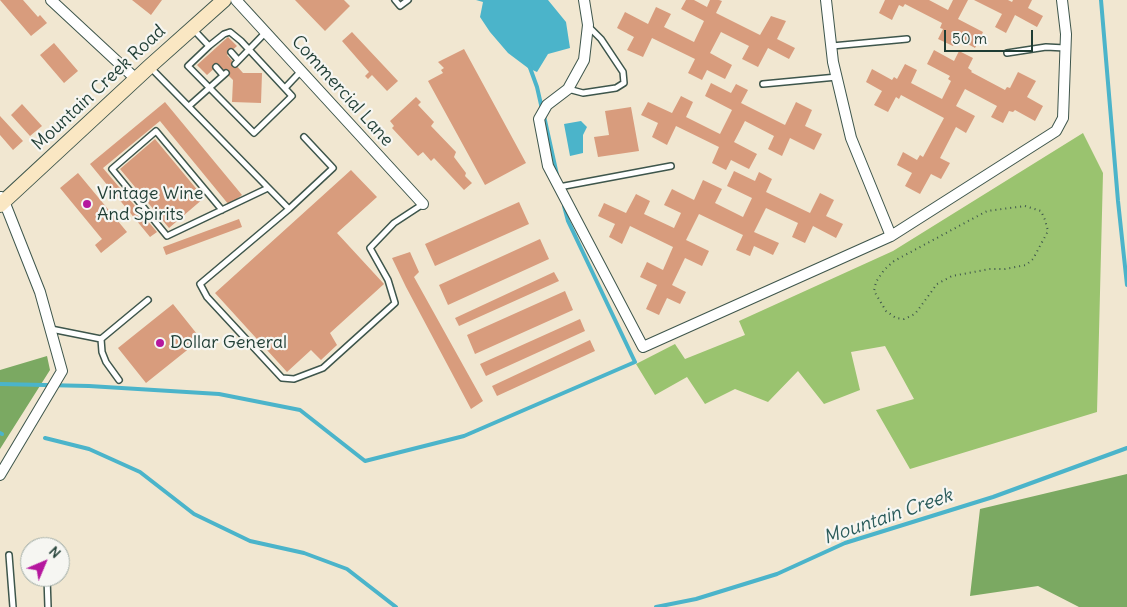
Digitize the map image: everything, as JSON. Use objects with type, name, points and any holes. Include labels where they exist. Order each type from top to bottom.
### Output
[{"type":"main road","name":"Mountain Creek Road","points":[[1,200],[224,0]]},
{"type":"street","points":[[51,0],[136,79]]},
{"type":"street","name":"Commercial Lane","points":[[236,0],[423,204]]},
{"type":"street","points":[[584,0],[588,25],[584,60],[568,89],[547,105],[538,119],[548,166],[642,347],[891,236],[1056,132],[1063,118],[1066,34],[1062,0]]},
{"type":"street","points":[[826,0],[837,77],[851,138],[891,236]]},
{"type":"street","points":[[0,475],[62,370],[40,292],[1,200]]},
{"type":"lane","points":[[394,0],[400,6],[408,0]]},
{"type":"lane","points":[[568,89],[582,93],[616,88],[624,83],[623,72],[601,39],[588,25]]},
{"type":"lane","points":[[192,28],[209,46]]},
{"type":"lane","points":[[230,32],[292,96],[254,133],[188,66],[204,55],[209,46],[219,40],[224,34],[230,32]]},
{"type":"lane","points":[[231,52],[237,62],[266,32]]},
{"type":"lane","points":[[832,46],[907,39]]},
{"type":"lane","points":[[1006,53],[1046,47],[1065,48]]},
{"type":"lane","points":[[150,66],[289,209]]},
{"type":"lane","points":[[189,106],[224,74],[216,67]]},
{"type":"lane","points":[[285,88],[301,71]]},
{"type":"lane","points":[[763,84],[837,77]]},
{"type":"lane","points":[[222,210],[156,131],[112,169],[167,236],[222,210],[268,188]]},
{"type":"lane","points":[[304,137],[333,168],[289,209],[200,284],[207,297],[282,378],[294,379],[323,368],[395,303],[388,280],[370,248],[394,223],[423,204]]},
{"type":"lane","points":[[559,187],[670,166]]},
{"type":"lane","points":[[101,339],[148,300]]},
{"type":"lane","points":[[50,329],[101,339]]},
{"type":"lane","points":[[101,339],[102,352],[106,362],[119,380]]},
{"type":"lane","points":[[9,554],[13,607]]},
{"type":"lane","points":[[47,587],[48,607]]},
{"type":"path","points":[[1025,206],[1041,211],[1045,220],[1048,231],[1033,260],[1026,265],[952,276],[937,284],[915,314],[904,319],[896,318],[886,311],[874,291],[876,282],[884,270],[894,261],[988,211],[1025,206]]},
{"type":"green space","points":[[1083,133],[1103,173],[1097,412],[910,469],[876,410],[914,399],[885,346],[851,352],[860,390],[824,404],[798,371],[768,402],[735,389],[705,404],[687,377],[655,395],[636,364],[675,344],[685,359],[745,335],[739,321],[893,251]]},
{"type":"green space","points":[[47,356],[50,370],[0,449],[0,370]]},
{"type":"green space","points":[[1127,474],[1127,607],[1079,607],[1038,586],[970,596],[980,509]]},
{"type":"water","points":[[476,0],[548,0],[566,22],[570,48],[548,54],[537,72],[528,68],[508,53],[490,32],[480,17],[483,2]]},
{"type":"water","points":[[581,121],[587,127],[583,135],[583,153],[570,156],[564,124]]},
{"type":"building","points":[[0,0],[23,0],[38,17],[40,15],[47,23],[31,36]]},
{"type":"building","points":[[132,0],[162,0],[151,15]]},
{"type":"building","points":[[295,0],[344,0],[350,6],[325,31]]},
{"type":"building","points":[[686,0],[694,0],[707,7],[710,0],[722,1],[716,13],[760,35],[771,16],[786,21],[777,39],[795,48],[789,59],[768,48],[758,67],[742,59],[749,46],[721,32],[710,53],[732,65],[725,79],[707,70],[702,80],[688,73],[695,59],[652,38],[643,57],[627,50],[634,37],[617,28],[625,12],[648,24],[656,7],[671,14],[664,27],[694,42],[704,21],[681,9]]},
{"type":"building","points":[[885,0],[929,0],[948,10],[953,0],[968,0],[958,19],[983,32],[975,48],[957,38],[953,46],[938,39],[943,29],[940,28],[942,23],[905,4],[903,7],[899,5],[892,20],[879,13]]},
{"type":"building","points":[[974,0],[1008,0],[1012,2],[1013,0],[1032,0],[1028,8],[1043,16],[1037,27],[1015,15],[1006,33],[995,27],[1002,14]]},
{"type":"building","points":[[352,32],[398,81],[387,91],[372,75],[368,79],[365,76],[369,72],[342,41]]},
{"type":"building","points":[[228,37],[237,46],[227,55],[243,73],[262,73],[261,103],[232,102],[233,80],[218,65],[207,75],[197,65]]},
{"type":"building","points":[[54,43],[78,71],[64,83],[40,55]]},
{"type":"building","points":[[464,49],[526,163],[485,185],[428,81],[443,73],[441,70],[444,68],[438,62]]},
{"type":"building","points":[[934,50],[954,61],[959,51],[973,58],[968,68],[971,72],[1005,90],[1007,87],[1010,88],[1018,72],[1036,81],[1027,97],[1043,106],[1035,121],[1015,110],[1013,112],[1009,111],[1003,123],[991,117],[997,106],[965,89],[956,106],[975,116],[966,133],[956,127],[940,158],[950,163],[941,179],[931,174],[920,194],[905,186],[912,173],[897,165],[903,152],[917,160],[920,155],[923,157],[944,118],[901,95],[899,99],[896,97],[888,112],[874,105],[882,91],[866,82],[872,69],[892,80],[894,77],[897,79],[905,64],[917,70],[911,83],[942,99],[951,81],[948,79],[950,76],[927,64]]},
{"type":"building","points":[[711,83],[731,93],[736,84],[748,90],[741,103],[785,125],[796,102],[812,110],[805,126],[822,134],[814,150],[790,138],[782,156],[768,149],[774,136],[745,121],[734,142],[757,154],[749,169],[731,160],[726,170],[712,163],[719,147],[676,126],[667,145],[652,137],[658,123],[641,115],[648,102],[672,113],[681,96],[693,102],[686,117],[720,134],[732,110],[705,96]]},
{"type":"building","points":[[416,97],[421,102],[418,105],[434,122],[431,126],[456,152],[454,157],[466,173],[465,176],[472,183],[464,190],[434,158],[431,161],[423,152],[418,156],[392,128],[394,126],[390,121]]},
{"type":"building","points":[[165,102],[242,195],[229,205],[160,121],[103,168],[157,232],[150,237],[90,164]]},
{"type":"building","points":[[22,104],[42,126],[30,136],[11,115]]},
{"type":"building","points":[[631,107],[639,151],[598,157],[594,137],[609,135],[605,111]]},
{"type":"building","points":[[0,116],[23,141],[13,150],[0,135]]},
{"type":"building","points":[[155,139],[204,198],[169,228],[120,169]]},
{"type":"building","points":[[351,170],[377,197],[337,233],[384,284],[330,333],[337,345],[321,360],[311,350],[287,372],[215,293]]},
{"type":"building","points":[[734,171],[755,181],[759,172],[772,179],[766,192],[810,213],[820,193],[834,200],[826,216],[843,224],[836,238],[813,226],[805,243],[792,237],[798,223],[766,208],[754,232],[779,243],[773,255],[754,246],[750,256],[736,250],[743,235],[699,214],[686,240],[709,251],[702,266],[685,258],[672,285],[686,292],[680,304],[667,298],[659,315],[646,309],[657,285],[640,277],[647,262],[663,270],[673,247],[630,226],[622,244],[609,237],[615,224],[598,216],[604,203],[626,213],[636,194],[650,201],[644,214],[674,228],[681,213],[664,205],[672,189],[694,200],[703,180],[722,189],[715,203],[743,217],[752,198],[727,186]]},
{"type":"building","points":[[78,173],[127,232],[101,253],[95,245],[102,239],[60,188]]},
{"type":"building","points":[[519,202],[529,224],[435,266],[425,244]]},
{"type":"building","points":[[239,219],[242,227],[166,255],[163,247]]},
{"type":"building","points":[[540,239],[549,259],[448,305],[439,285]]},
{"type":"building","points":[[410,252],[419,272],[414,277],[483,401],[471,409],[392,258]]},
{"type":"building","points":[[554,272],[559,281],[459,326],[455,318]]},
{"type":"building","points":[[565,291],[573,310],[475,354],[467,335]]},
{"type":"building","name":"Dollar General","points":[[173,304],[201,339],[146,383],[118,348]]},
{"type":"building","points":[[580,319],[585,331],[486,376],[480,364]]},
{"type":"building","points":[[590,340],[595,351],[497,396],[492,386]]},
{"type":"waterway","points":[[1101,0],[1127,285]]},
{"type":"waterway","points":[[529,65],[542,109]]},
{"type":"waterway","points":[[544,116],[557,175]]},
{"type":"waterway","points":[[0,384],[89,386],[219,394],[300,410],[365,461],[464,436],[635,362],[568,221],[564,206]]},
{"type":"waterway","name":"Mountain Creek","points":[[45,438],[89,449],[140,472],[194,514],[250,541],[304,553],[347,569],[396,607]]},
{"type":"waterway","name":"Mountain Creek","points":[[656,607],[696,599],[777,574],[845,543],[993,497],[1127,448]]},
{"type":"place","name":"Vintage Wine And Spirits","points":[[87,204]]},
{"type":"place","name":"Dollar General","points":[[160,343]]}]
